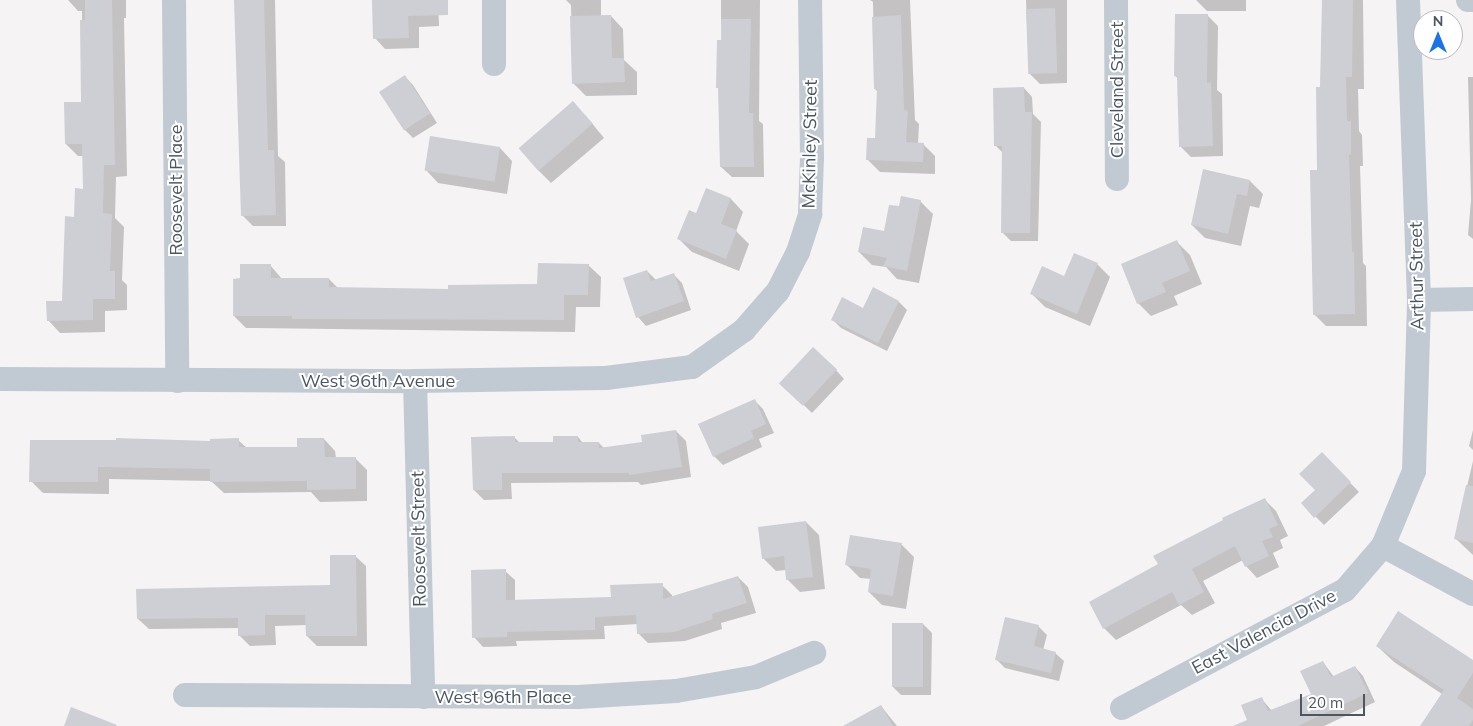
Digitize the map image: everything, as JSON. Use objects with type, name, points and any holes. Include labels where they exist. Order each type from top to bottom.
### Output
[{"type":"street","name":"Roosevelt Place","points":[[174,0],[177,381]]},
{"type":"street","points":[[494,0],[494,64]]},
{"type":"street","name":"McKinley Street","points":[[744,330],[778,291],[798,252],[810,214],[812,158],[810,0]]},
{"type":"street","name":"Cleveland Street","points":[[1116,0],[1117,179]]},
{"type":"street","name":"Arthur Street","points":[[1383,546],[1414,471],[1419,300],[1408,0]]},
{"type":"street","points":[[1468,0],[1473,0]]},
{"type":"street","points":[[1419,300],[1473,299]]},
{"type":"street","name":"West 96th Avenue","points":[[0,378],[177,381],[414,381],[606,378],[692,367],[744,330]]},
{"type":"street","name":"Roosevelt Street","points":[[414,381],[423,697]]},
{"type":"street","points":[[1383,546],[1473,594]]},
{"type":"street","name":"East Valencia Drive","points":[[1122,708],[1345,590],[1383,546]]},
{"type":"street","name":"West 96th Place","points":[[185,695],[578,696],[676,691],[756,677],[814,653]]},
{"type":"building","points":[[85,0],[112,0],[115,165],[104,165],[103,213],[112,214],[110,271],[115,271],[115,299],[93,299],[93,320],[47,321],[46,301],[62,301],[65,216],[74,217],[75,188],[83,189],[82,144],[65,144],[64,102],[81,102],[80,20],[85,20]]},
{"type":"building","points":[[234,0],[264,0],[268,150],[274,150],[276,215],[241,216]]},
{"type":"building","points":[[372,0],[448,0],[448,15],[408,16],[409,38],[373,39]]},
{"type":"building","points":[[1322,0],[1353,0],[1352,77],[1346,77],[1347,121],[1351,121],[1351,154],[1349,155],[1355,314],[1313,315],[1310,170],[1317,170],[1316,87],[1320,87]]},
{"type":"building","points":[[1055,8],[1057,73],[1028,74],[1026,9]]},
{"type":"building","points":[[1175,14],[1208,14],[1207,83],[1211,82],[1213,146],[1179,147],[1177,76],[1174,76]]},
{"type":"building","points":[[611,15],[612,58],[624,58],[625,82],[572,84],[570,16]]},
{"type":"building","points":[[901,15],[904,110],[908,111],[906,142],[924,143],[923,162],[866,160],[867,138],[875,138],[877,89],[874,89],[872,17]]},
{"type":"building","points":[[721,19],[751,19],[749,113],[753,113],[754,167],[720,167],[718,88],[716,88],[717,40],[721,40]]},
{"type":"building","points":[[405,75],[430,114],[404,130],[379,92]]},
{"type":"building","points":[[1024,87],[1025,112],[1032,112],[1030,233],[1001,233],[1002,146],[994,146],[993,88]]},
{"type":"building","points":[[573,101],[593,124],[538,171],[519,148]]},
{"type":"building","points":[[430,136],[500,147],[495,182],[425,171]]},
{"type":"building","points":[[1203,169],[1250,180],[1247,196],[1237,194],[1228,234],[1191,225]]},
{"type":"building","points":[[706,188],[731,198],[721,224],[737,230],[726,259],[677,239],[689,210],[696,213]]},
{"type":"building","points":[[901,196],[921,200],[907,271],[883,266],[887,258],[858,252],[863,227],[884,231],[889,205],[899,206]]},
{"type":"building","points":[[1177,240],[1190,271],[1162,283],[1166,292],[1137,304],[1121,264]]},
{"type":"building","points":[[1074,253],[1098,263],[1077,314],[1030,294],[1042,266],[1064,276]]},
{"type":"building","points":[[538,263],[589,264],[588,295],[564,295],[564,320],[292,319],[292,316],[233,316],[233,279],[240,278],[240,264],[271,264],[271,278],[329,278],[329,287],[448,289],[448,285],[537,284]]},
{"type":"building","points":[[647,270],[651,281],[674,273],[684,301],[636,318],[623,278]]},
{"type":"building","points":[[873,287],[899,301],[878,343],[831,320],[842,297],[863,308]]},
{"type":"building","points":[[813,347],[837,370],[803,406],[779,384]]},
{"type":"building","points":[[755,399],[766,424],[751,431],[754,438],[713,457],[698,424]]},
{"type":"building","points":[[676,430],[682,467],[629,475],[629,473],[502,473],[502,490],[473,490],[471,437],[515,436],[515,442],[553,442],[553,436],[578,436],[578,442],[599,442],[599,448],[642,442],[641,435]]},
{"type":"building","points":[[116,438],[210,441],[210,439],[239,438],[239,447],[297,447],[297,438],[324,438],[325,457],[356,457],[356,489],[307,490],[307,481],[210,482],[210,469],[98,467],[98,482],[29,482],[30,440],[116,440]]},
{"type":"building","points":[[1322,452],[1351,482],[1314,518],[1301,503],[1315,490],[1299,474]]},
{"type":"building","points":[[1466,485],[1473,486],[1473,543],[1454,539]]},
{"type":"building","points":[[1265,498],[1278,525],[1269,529],[1273,537],[1262,541],[1269,556],[1245,567],[1235,546],[1192,569],[1204,592],[1179,605],[1172,592],[1103,629],[1089,602],[1158,564],[1153,556],[1223,520],[1222,518]]},
{"type":"building","points":[[806,521],[813,577],[786,580],[784,556],[762,559],[758,527]]},
{"type":"building","points":[[850,535],[902,543],[893,596],[868,592],[871,569],[845,565]]},
{"type":"building","points":[[330,555],[356,555],[357,636],[306,636],[305,615],[265,615],[265,635],[238,636],[238,618],[137,619],[136,589],[330,585]]},
{"type":"building","points":[[506,569],[506,600],[611,597],[610,585],[663,583],[663,599],[738,576],[747,603],[712,614],[713,619],[674,632],[637,634],[636,615],[595,617],[595,630],[507,632],[507,637],[472,638],[471,570]]},
{"type":"building","points":[[1398,611],[1473,660],[1473,673],[1457,698],[1473,709],[1473,720],[1469,726],[1420,726],[1444,690],[1376,646]]},
{"type":"building","points":[[1005,617],[1039,625],[1034,646],[1056,652],[1051,673],[995,660]]},
{"type":"building","points":[[892,623],[923,623],[923,687],[892,687]]},
{"type":"building","points":[[1323,661],[1331,677],[1355,666],[1368,693],[1298,726],[1233,726],[1247,720],[1241,705],[1262,697],[1268,711],[1311,694],[1300,671]]},
{"type":"building","points":[[881,705],[893,726],[843,726]]},
{"type":"building","points":[[71,707],[117,725],[64,726]]}]
